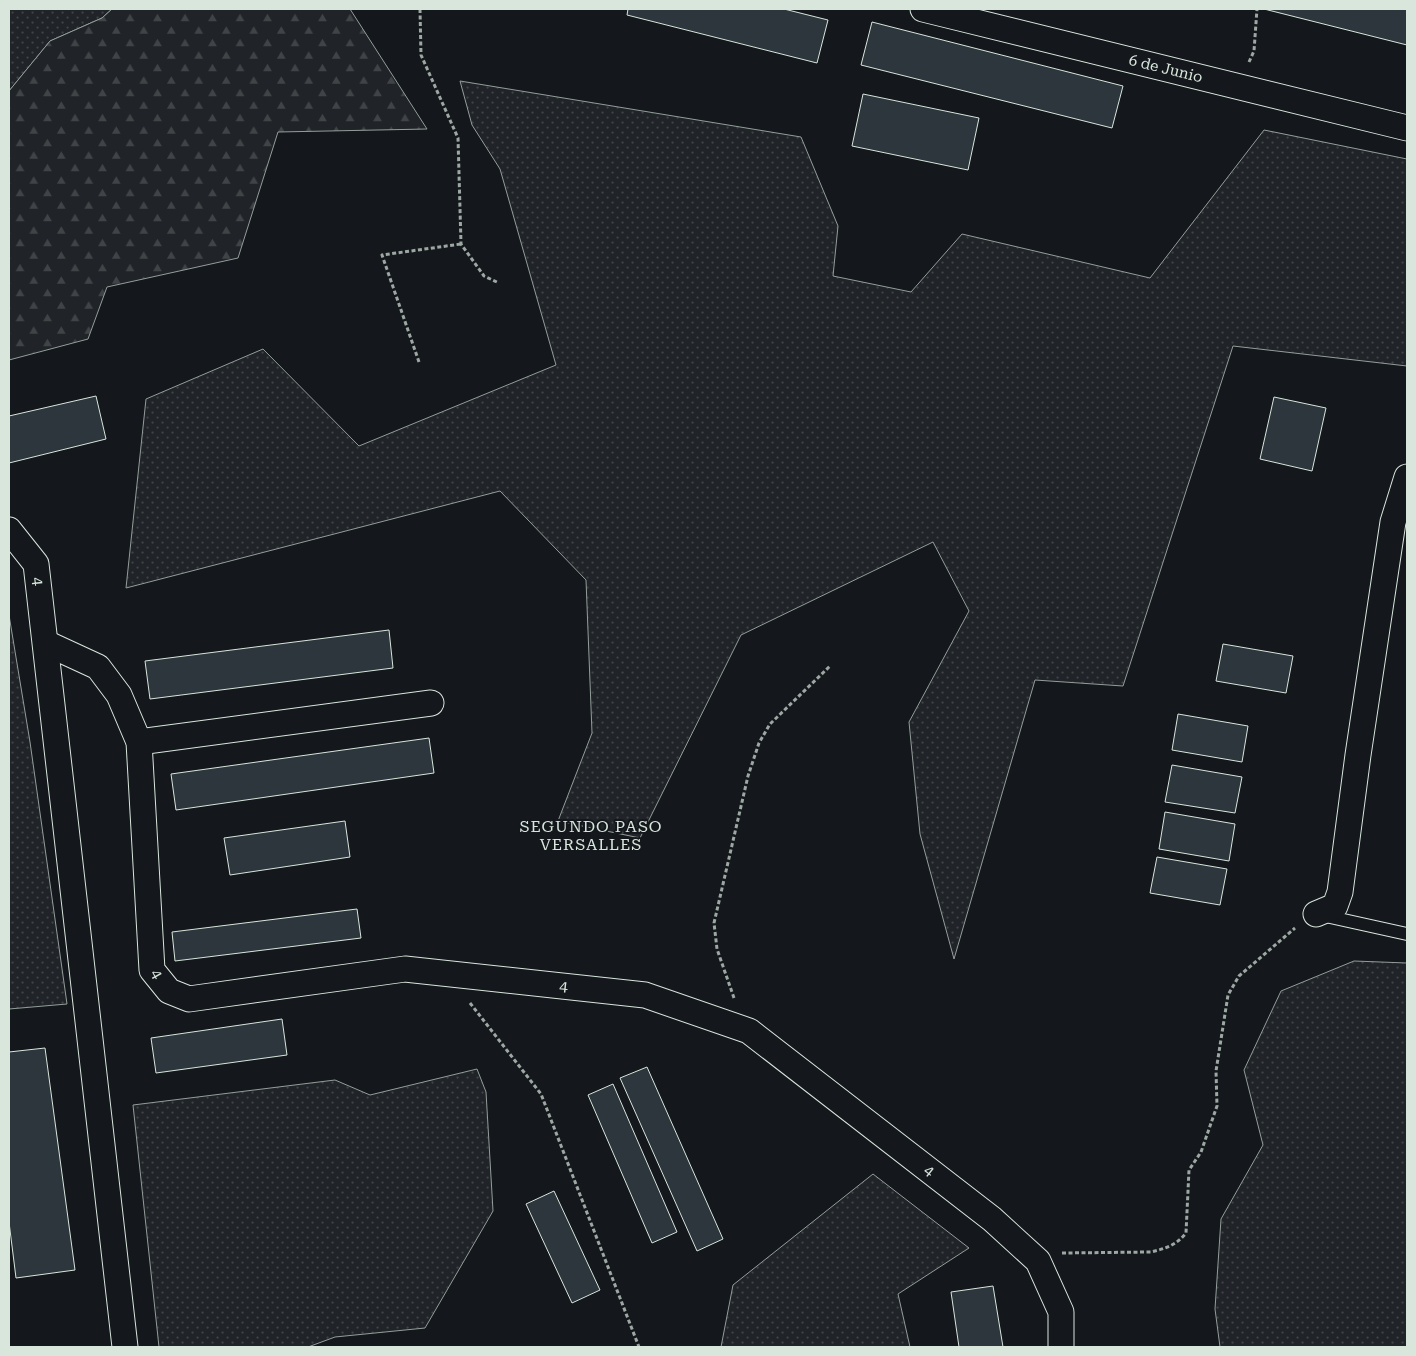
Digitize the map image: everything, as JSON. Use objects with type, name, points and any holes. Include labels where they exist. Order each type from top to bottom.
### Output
[{"type":"street","name":"6 de Junio","points":[[923,9],[1407,128]]},
{"type":"street","points":[[1316,914],[1335,906],[1340,892],[1358,755],[1394,522],[1407,476]]},
{"type":"street","name":"4","points":[[9,530],[36,564],[125,1347]]},
{"type":"street","name":"4","points":[[46,643],[98,667],[119,695],[139,742],[152,970],[169,991],[189,999],[405,969],[645,995],[749,1031],[992,1219],[1038,1261],[1061,1312],[1061,1347]]},
{"type":"street","points":[[139,742],[431,703]]},
{"type":"lane","points":[[1316,914],[1407,934]]},
{"type":"path","points":[[420,9],[421,55],[458,138],[461,244],[484,276],[499,283]]},
{"type":"path","points":[[1238,86],[1254,51],[1257,9]]},
{"type":"path","points":[[419,362],[382,255],[461,244]]},
{"type":"path","points":[[749,1031],[728,984],[717,949],[714,922],[718,900],[744,792],[759,743],[770,724],[830,666]]},
{"type":"path","points":[[1038,1261],[1042,1256],[1060,1253],[1151,1252],[1164,1249],[1181,1240],[1186,1233],[1189,1170],[1201,1152],[1214,1121],[1217,1106],[1216,1071],[1228,995],[1239,976],[1251,964],[1294,928],[1316,914]]},
{"type":"path","points":[[446,973],[541,1094],[639,1347]]},
{"type":"green space","points":[[9,9],[112,9],[102,18],[50,41],[9,91]]},
{"type":"green space","points":[[112,9],[350,9],[427,129],[278,132],[238,258],[107,287],[88,339],[9,360],[9,91],[50,41],[102,18]]},
{"type":"green space","points":[[460,81],[801,137],[838,226],[833,276],[911,292],[962,234],[1150,278],[1264,130],[1407,159],[1407,366],[1233,346],[1123,686],[1035,680],[954,959],[920,834],[909,722],[969,611],[933,542],[741,635],[640,838],[558,821],[592,733],[586,580],[500,491],[126,588],[146,399],[263,349],[359,446],[556,365],[500,169],[472,125]]},
{"type":"green space","points":[[9,615],[30,742],[67,1004],[9,1009]]},
{"type":"green space","points":[[1354,961],[1407,963],[1407,1347],[1220,1347],[1215,1309],[1221,1219],[1263,1145],[1244,1070],[1281,991]]},
{"type":"green space","points":[[477,1069],[486,1092],[493,1211],[425,1328],[335,1337],[308,1347],[159,1347],[133,1105],[335,1080],[370,1095]]},
{"type":"green space","points":[[873,1174],[969,1248],[898,1294],[910,1347],[721,1347],[733,1285]]},
{"type":"building","points":[[628,9],[784,9],[828,20],[817,63],[627,15]]},
{"type":"building","points":[[1264,9],[1407,9],[1407,45]]},
{"type":"building","points":[[872,22],[1123,86],[1112,128],[861,65]]},
{"type":"building","points":[[863,94],[979,118],[968,170],[852,146]]},
{"type":"building","points":[[96,396],[106,439],[9,463],[9,416]]},
{"type":"building","points":[[1274,397],[1326,408],[1312,471],[1260,459]]},
{"type":"building","points":[[389,630],[393,668],[150,699],[145,661]]},
{"type":"building","points":[[1223,644],[1293,656],[1286,693],[1216,681]]},
{"type":"building","points":[[1178,714],[1248,726],[1242,762],[1172,750]]},
{"type":"building","points":[[429,738],[434,773],[176,810],[171,774]]},
{"type":"building","points":[[1172,765],[1242,777],[1235,813],[1165,802]]},
{"type":"building","points":[[1165,812],[1235,824],[1229,861],[1159,849]]},
{"type":"building","points":[[345,821],[350,857],[230,875],[224,838]]},
{"type":"building","points":[[1157,857],[1227,869],[1220,905],[1150,893]]},
{"type":"building","points":[[357,909],[361,938],[175,961],[172,932]]},
{"type":"building","points":[[282,1019],[287,1055],[156,1073],[151,1038]]},
{"type":"building","points":[[45,1048],[75,1270],[16,1278],[9,1222],[9,1052]]},
{"type":"building","points":[[647,1067],[723,1239],[697,1251],[620,1078]]},
{"type":"building","points":[[613,1084],[677,1232],[652,1243],[588,1095]]},
{"type":"building","points":[[554,1191],[600,1290],[572,1303],[526,1204]]},
{"type":"building","points":[[993,1286],[1003,1347],[959,1347],[951,1292]]},
{"type":"district","name":"SEGUNDO PASO VERSALLES","points":[[591,835]]}]
